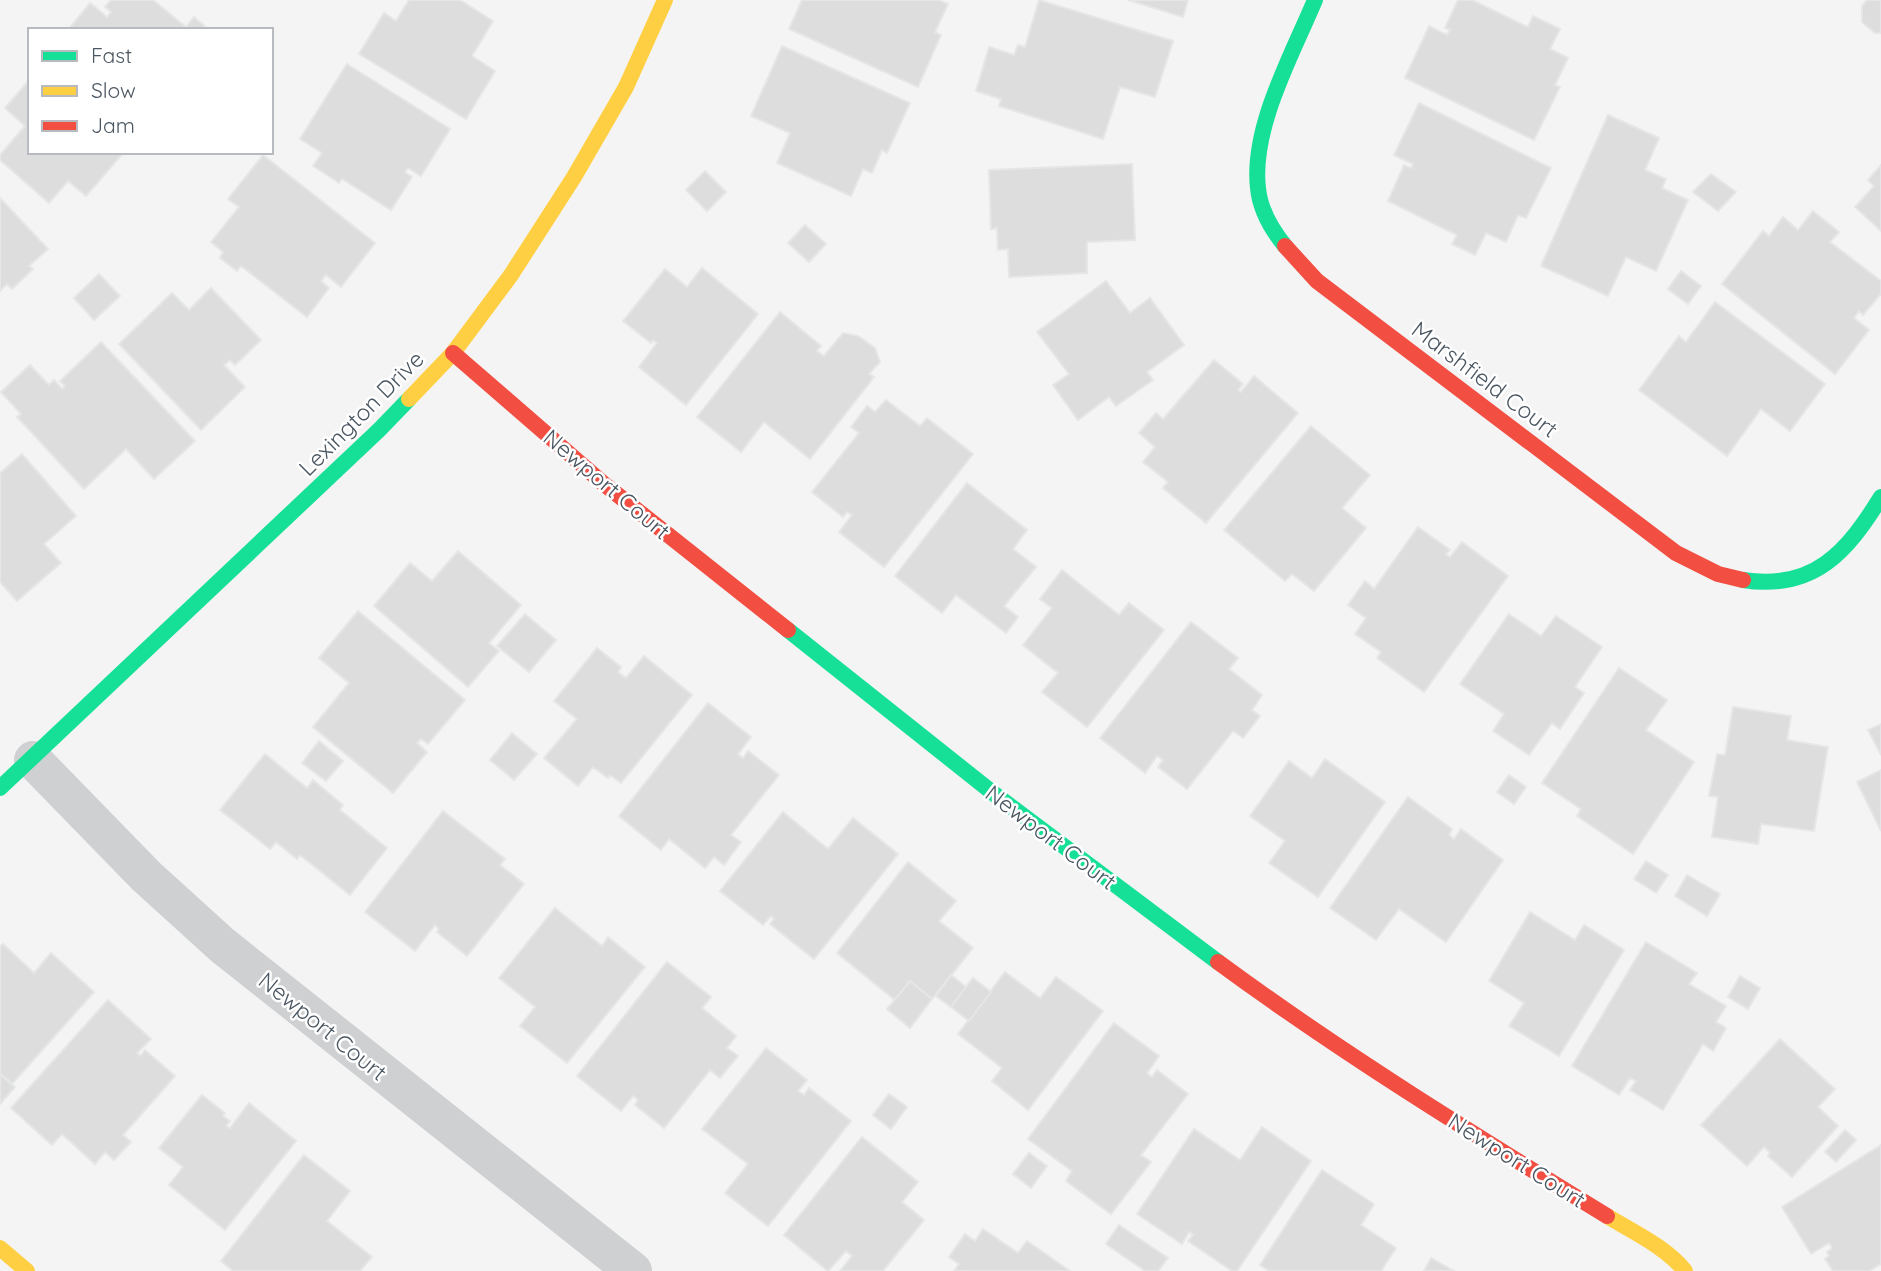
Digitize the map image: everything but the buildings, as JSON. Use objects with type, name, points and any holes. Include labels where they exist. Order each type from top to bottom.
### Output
[{"type":"street","name":"Lexington Drive","points":[[0,789],[379,430],[453,353],[511,275],[574,177],[626,86],[665,0]]},
{"type":"street","name":"Marshfield Court","points":[[1315,0],[1270,108],[1256,161],[1258,195],[1273,232],[1294,260],[1317,281],[1676,552],[1700,567],[1723,576],[1765,583],[1806,575],[1826,565],[1844,549],[1881,497]]},
{"type":"street","name":"Newport Court","points":[[453,353],[615,492],[993,793],[1160,919],[1289,1014],[1452,1121],[1653,1244],[1678,1262],[1685,1271]]},
{"type":"street","name":"Newport Court","points":[[33,760],[146,876],[222,945],[633,1271]]},
{"type":"street","points":[[0,1248],[27,1271]]},
{"type":"traffic: fast","points":[[1285,246],[1271,226],[1261,204],[1257,165],[1275,92],[1315,0]]},
{"type":"traffic: fast","points":[[0,788],[409,399]]},
{"type":"traffic: fast","points":[[1743,580],[1768,582],[1790,579],[1809,573],[1826,563],[1855,535],[1881,497]]},
{"type":"traffic: fast","points":[[788,630],[993,793],[1218,962]]},
{"type":"traffic: slow","points":[[409,399],[453,353],[511,275],[574,177],[626,87],[665,0]]},
{"type":"traffic: slow","points":[[1607,1216],[1659,1247],[1685,1271]]},
{"type":"traffic: slow","points":[[0,1248],[27,1271]]},
{"type":"traffic: jam","points":[[1285,246],[1317,281],[1676,553],[1718,574],[1743,580]]},
{"type":"traffic: jam","points":[[453,353],[604,484],[788,630]]},
{"type":"traffic: jam","points":[[1218,962],[1361,1061],[1607,1216]]}]
